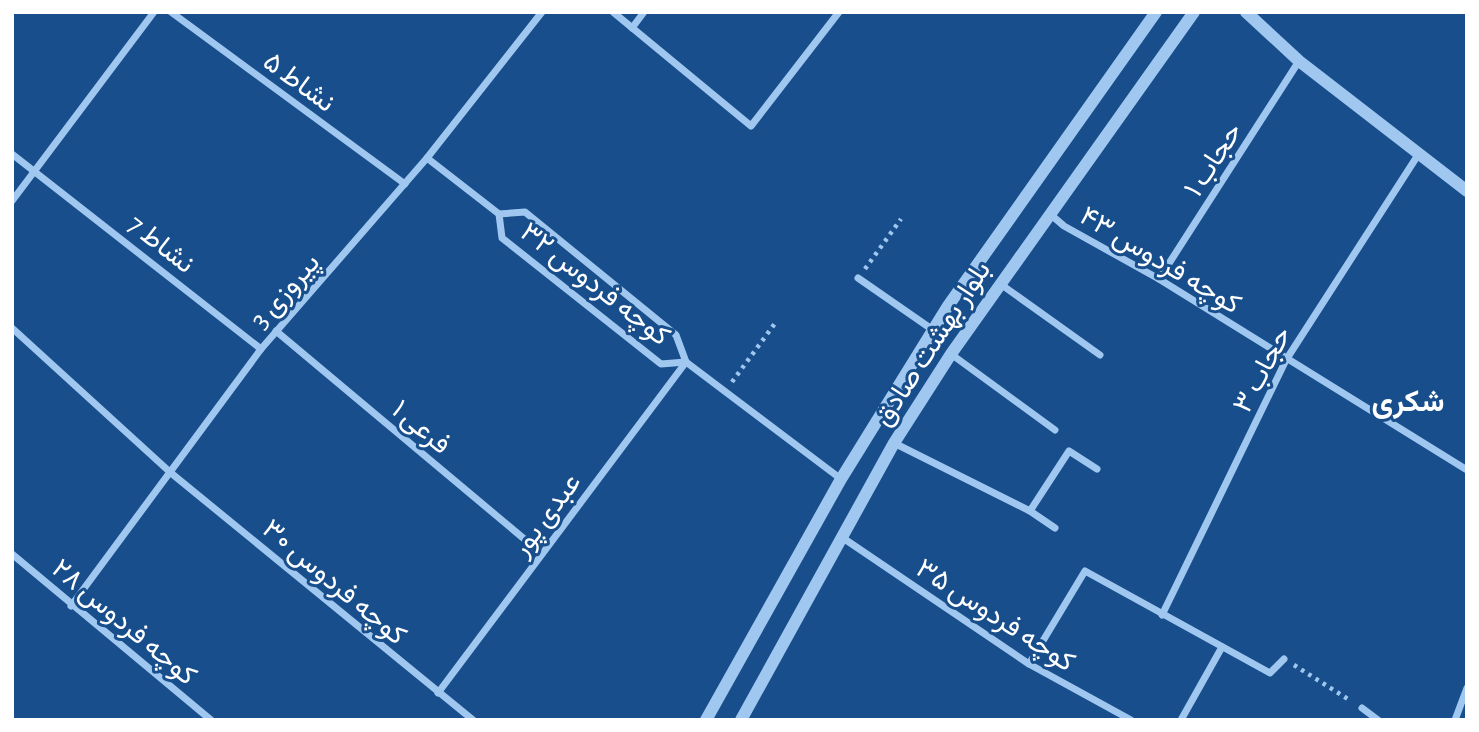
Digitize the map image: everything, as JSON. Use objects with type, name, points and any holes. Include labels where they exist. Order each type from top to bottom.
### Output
[{"type":"street","points":[[12,201],[153,12]]},
{"type":"street","name":"نشاط ۵","points":[[171,12],[405,184]]},
{"type":"street","name":"پیروزی 3","points":[[71,606],[261,349],[428,158],[542,12]]},
{"type":"street","points":[[613,12],[751,126],[839,12]]},
{"type":"street","points":[[632,28],[644,12]]},
{"type":"street","name":"بلوار بهشت صادق","points":[[706,720],[841,479],[933,330],[1156,12]]},
{"type":"street","name":"بلوار بهشت صادق","points":[[741,720],[894,443],[999,283],[1194,12]]},
{"type":"street","points":[[1246,12],[1300,61],[1467,191]]},
{"type":"street","name":"حجاب ۱","points":[[1159,279],[1300,61]]},
{"type":"street","name":"نشاط 7","points":[[12,154],[261,349]]},
{"type":"street","name":"حجاب ۳","points":[[1162,615],[1286,360],[1418,155]]},
{"type":"street","name":"کوچه فردوس ۳۲","points":[[428,158],[499,214],[524,212],[676,335],[686,362],[841,479]]},
{"type":"street","name":"کوچه فردوس ۳۲","points":[[499,214],[502,238],[661,363],[686,362]]},
{"type":"street","name":"کوچه فردوس ۴۳","points":[[1049,215],[1159,279],[1467,470]]},
{"type":"street","points":[[858,278],[933,330]]},
{"type":"street","points":[[999,283],[1100,355]]},
{"type":"street","name":"کوچه فردوس ۳۰","points":[[12,328],[171,473],[473,720]]},
{"type":"street","name":"فرعی ۱","points":[[276,331],[541,553]]},
{"type":"street","points":[[951,354],[1055,430]]},
{"type":"street","name":"عبدی پور","points":[[438,693],[686,362]]},
{"type":"street","points":[[894,443],[1030,511],[1055,528]]},
{"type":"street","points":[[1030,511],[1069,451],[1097,470]]},
{"type":"street","name":"کوچه فردوس ۳۵","points":[[843,538],[1029,664],[1131,720]]},
{"type":"street","name":"کوچه فردوس ۲۸","points":[[12,554],[71,606],[211,720]]},
{"type":"street","points":[[1029,664],[1085,571],[1270,673],[1284,659]]},
{"type":"street","points":[[1181,720],[1222,647]]},
{"type":"street","points":[[1455,720],[1467,688]]},
{"type":"street","points":[[1362,708],[1378,720]]},
{"type":"path","points":[[858,278],[901,219]]},
{"type":"path","points":[[725,391],[776,322]]},
{"type":"path","points":[[1284,659],[1362,708]]},
{"type":"district","name":"شکری","points":[[1408,401]]}]
